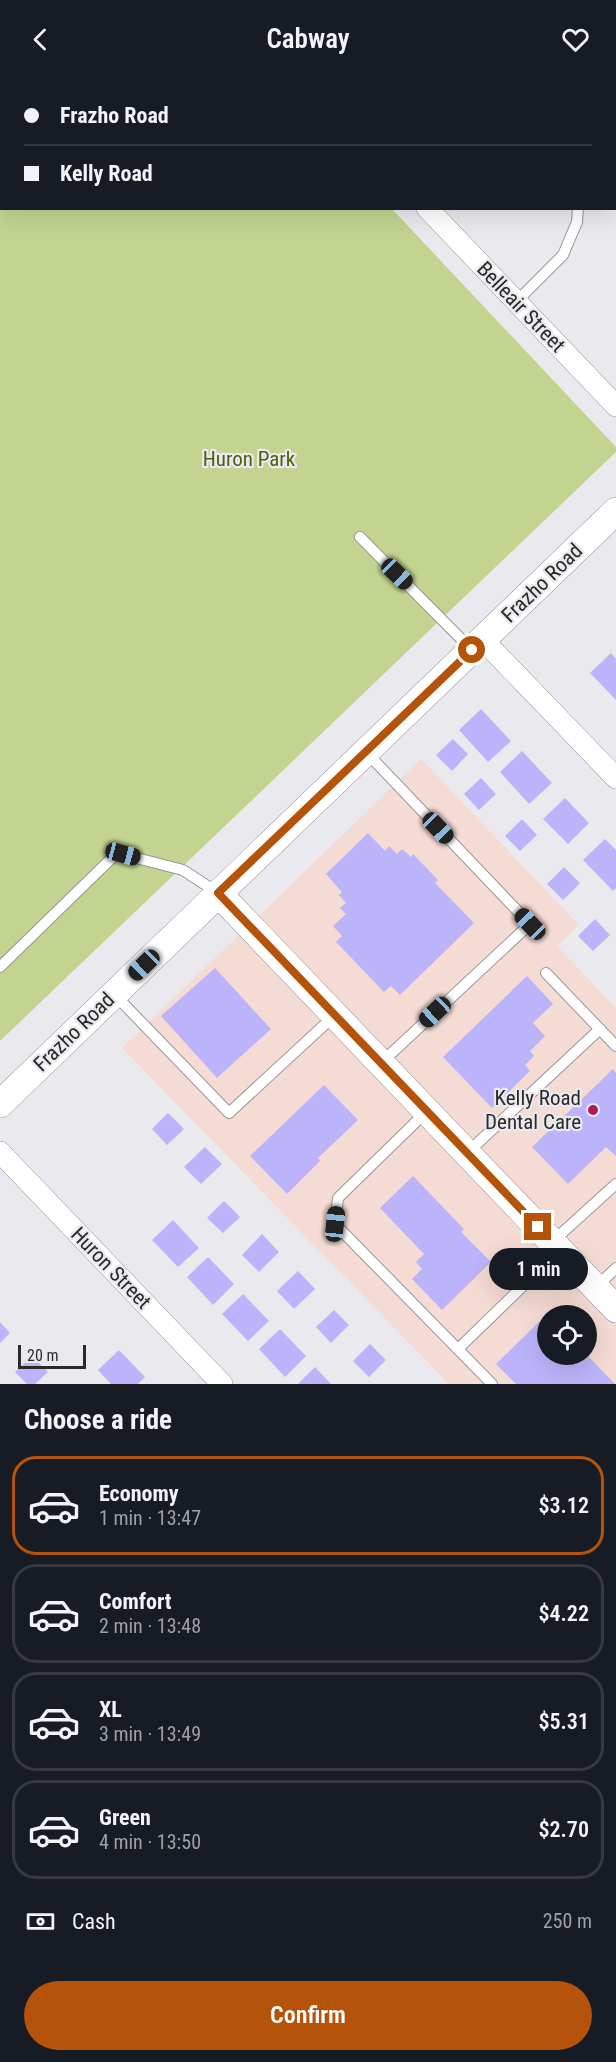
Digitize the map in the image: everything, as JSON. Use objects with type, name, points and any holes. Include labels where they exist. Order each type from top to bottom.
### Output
[{"type":"street","name":"Belleair Street","points":[[429,210],[616,406]]},
{"type":"street","name":"Frazho Road","points":[[0,1104],[616,511]]},
{"type":"street","points":[[478,645],[616,778]]},
{"type":"street","points":[[218,893],[616,1309]]},
{"type":"street","name":"Huron Street","points":[[0,1152],[222,1384]]},
{"type":"lane","points":[[516,302],[563,255],[577,222],[578,210]]},
{"type":"lane","points":[[360,537],[478,645]]},
{"type":"lane","points":[[366,752],[530,924],[381,1063]]},
{"type":"lane","points":[[0,967],[117,854],[183,870],[218,893]]},
{"type":"lane","points":[[546,973],[616,1046]]},
{"type":"lane","points":[[114,994],[229,1113],[335,1015]]},
{"type":"lane","points":[[467,1153],[600,1029]]},
{"type":"lane","points":[[427,1111],[338,1198],[335,1224],[492,1384]]},
{"type":"lane","points":[[458,1349],[616,1184]]},
{"type":"lane","points":[[595,1287],[616,1268]]},
{"type":"shaded area","points":[[421,759],[579,925],[557,946],[616,1008],[616,1384],[449,1384],[122,1048]]},
{"type":"green space","name":"Huron Park","points":[[0,210],[393,210],[616,447],[616,452],[0,1041]]},
{"type":"building","points":[[611,653],[616,659],[616,700],[590,673]]},
{"type":"building","points":[[481,709],[511,741],[488,762],[459,730]]},
{"type":"building","points":[[453,739],[468,754],[452,771],[436,755]]},
{"type":"building","points":[[522,751],[552,783],[529,804],[500,772]]},
{"type":"building","points":[[481,778],[496,794],[479,810],[464,794]]},
{"type":"building","points":[[565,798],[589,823],[568,844],[543,819]]},
{"type":"building","points":[[522,819],[537,835],[520,851],[505,836]]},
{"type":"building","points":[[368,833],[385,851],[389,846],[397,854],[402,849],[411,857],[413,854],[438,880],[435,883],[474,923],[400,995],[391,986],[384,992],[336,942],[342,936],[333,926],[346,914],[340,908],[346,903],[339,895],[342,892],[326,874]]},
{"type":"building","points":[[605,839],[616,850],[616,888],[613,891],[583,860]]},
{"type":"building","points":[[564,867],[580,883],[563,900],[547,884]]},
{"type":"building","points":[[595,919],[610,935],[593,951],[578,936]]},
{"type":"building","points":[[215,968],[271,1029],[217,1078],[161,1016]]},
{"type":"building","points":[[527,976],[553,1004],[533,1023],[545,1036],[530,1051],[534,1056],[525,1065],[530,1071],[492,1108],[443,1057]]},
{"type":"building","name":"Kelly Road Dental Care","points":[[613,1069],[616,1073],[616,1156],[606,1147],[568,1184],[532,1147]]},
{"type":"building","points":[[324,1085],[358,1120],[318,1158],[320,1161],[287,1194],[250,1156]]},
{"type":"building","points":[[168,1113],[184,1129],[167,1145],[152,1129]]},
{"type":"building","points":[[205,1147],[222,1164],[201,1184],[184,1167]]},
{"type":"building","points":[[413,1176],[464,1229],[461,1232],[491,1262],[442,1310],[412,1279],[422,1269],[416,1262],[424,1254],[380,1208]]},
{"type":"building","points":[[224,1201],[240,1217],[223,1233],[207,1218]]},
{"type":"building","points":[[173,1220],[199,1248],[178,1267],[152,1240]]},
{"type":"building","points":[[262,1234],[279,1252],[259,1272],[242,1255]]},
{"type":"building","points":[[208,1257],[234,1284],[213,1305],[187,1277]]},
{"type":"building","points":[[298,1271],[315,1289],[294,1309],[277,1291]]},
{"type":"building","points":[[243,1294],[269,1321],[248,1341],[222,1314]]},
{"type":"building","points":[[334,1310],[349,1325],[331,1343],[316,1327]]},
{"type":"building","points":[[0,1322],[10,1333],[0,1343]]},
{"type":"building","points":[[537,1324],[537,1365],[597,1365],[615,1384],[516,1384],[496,1364]]},
{"type":"building","points":[[280,1329],[306,1356],[285,1377],[259,1349]]},
{"type":"building","points":[[370,1344],[386,1360],[369,1377],[353,1361]]},
{"type":"building","points":[[119,1350],[145,1377],[138,1384],[111,1384],[98,1370]]},
{"type":"building","points":[[32,1356],[48,1372],[35,1384],[27,1384],[15,1372]]},
{"type":"building","points":[[315,1367],[331,1384],[298,1384]]},
{"type":"place","name":"Kelly Road Dental Care","points":[[593,1110]]},
{"type":"route","points":[[472,650],[218,893],[538,1227]]}]
